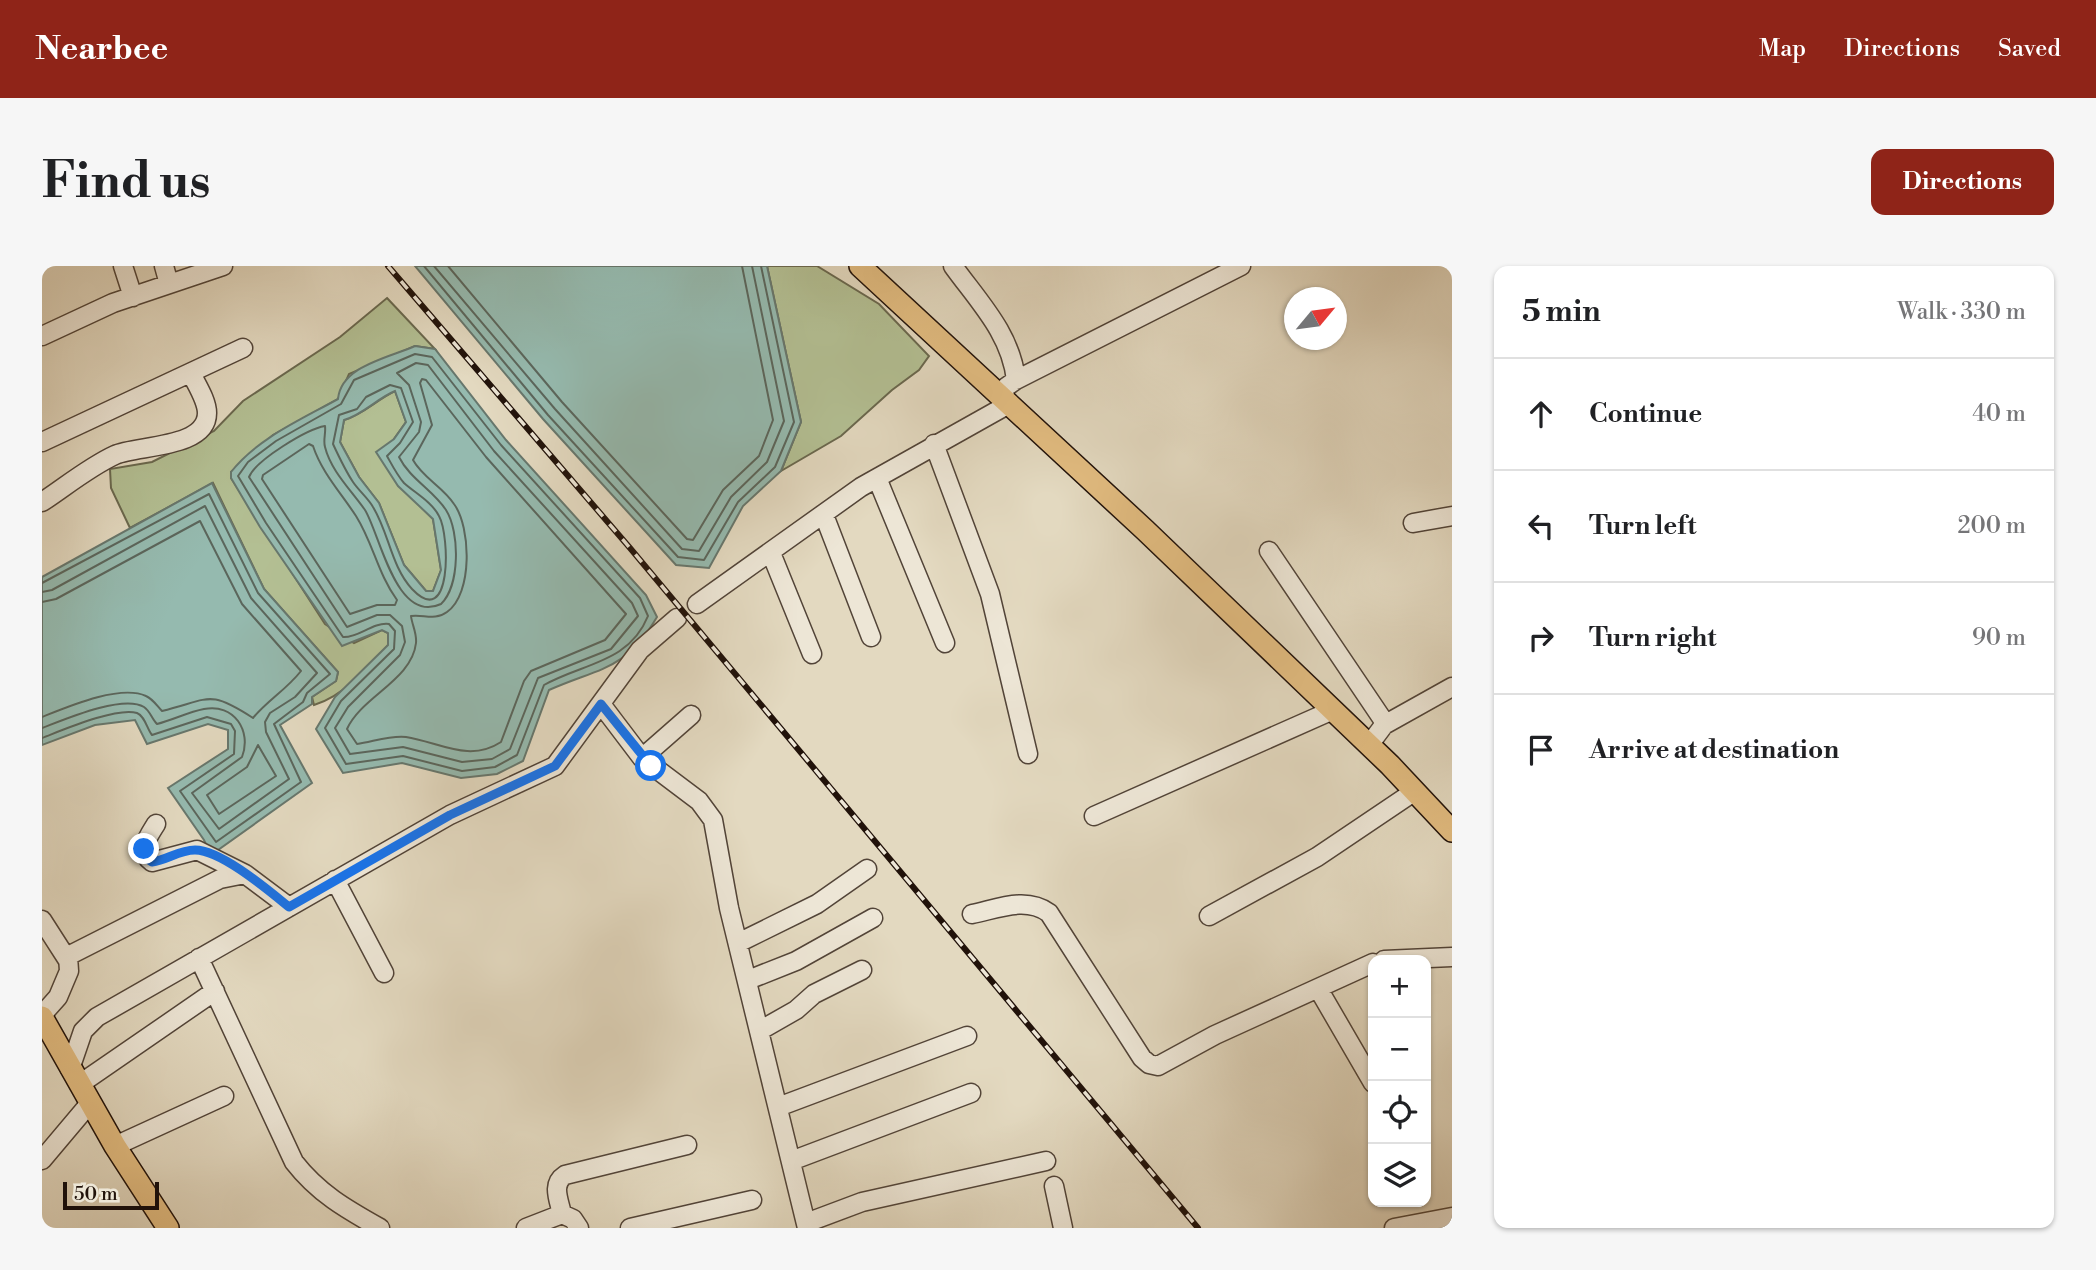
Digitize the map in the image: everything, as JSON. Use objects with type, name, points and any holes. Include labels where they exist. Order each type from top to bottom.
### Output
[{"type":"main road","points":[[860,266],[1333,710],[1452,831]]},
{"type":"main road","points":[[42,1016],[90,1103],[168,1228]]},
{"type":"street","points":[[123,266],[133,296]]},
{"type":"street","points":[[164,266],[169,284]]},
{"type":"street","points":[[42,334],[133,296],[223,266]]},
{"type":"street","points":[[953,266],[1007,342],[1013,356],[1016,380]]},
{"type":"street","points":[[697,604],[877,478],[1006,401],[1006,387],[1016,380],[1241,266]]},
{"type":"street","points":[[42,442],[243,348]]},
{"type":"street","points":[[42,502],[116,454],[166,445],[192,436],[205,422],[207,413],[191,373]]},
{"type":"street","points":[[934,444],[990,594],[1028,754]]},
{"type":"street","points":[[877,478],[945,643]]},
{"type":"street","points":[[824,515],[870,637]]},
{"type":"street","points":[[1413,523],[1452,516]]},
{"type":"street","points":[[1269,551],[1379,711],[1384,725]]},
{"type":"street","points":[[771,553],[812,653]]},
{"type":"street","points":[[75,1076],[77,1045],[88,1024],[450,815],[555,766],[640,650],[677,618]]},
{"type":"street","points":[[1369,745],[1384,725],[1452,687]]},
{"type":"street","points":[[601,704],[642,758],[699,801],[713,820],[738,943],[807,1226],[862,1202],[1046,1160]]},
{"type":"street","points":[[1094,816],[1333,710]]},
{"type":"street","points":[[642,758],[691,715]]},
{"type":"street","points":[[1209,915],[1317,857],[1415,791]]},
{"type":"street","points":[[156,824],[144,849],[146,858],[152,862],[197,850],[245,874],[289,907]]},
{"type":"street","points":[[738,943],[817,904],[867,869]]},
{"type":"street","points":[[67,959],[220,879],[245,874]]},
{"type":"street","points":[[335,880],[384,973]]},
{"type":"street","points":[[972,915],[1026,903],[1039,906],[1049,913],[1149,1064],[1158,1066],[1215,1035],[1368,966]]},
{"type":"street","points":[[748,980],[796,961],[873,918]]},
{"type":"street","points":[[42,920],[67,959],[69,971],[58,997],[42,1016]]},
{"type":"street","points":[[1431,958],[1452,957]]},
{"type":"street","points":[[199,958],[294,1162],[309,1182],[328,1199],[380,1228]]},
{"type":"street","points":[[761,1030],[796,1010],[814,994],[862,970]]},
{"type":"street","points":[[1319,990],[1372,1081]]},
{"type":"street","points":[[75,1076],[215,991]]},
{"type":"street","points":[[778,1107],[967,1037]]},
{"type":"street","points":[[791,1161],[971,1093]]},
{"type":"street","points":[[116,1146],[224,1097]]},
{"type":"street","points":[[42,1160],[90,1103]]},
{"type":"street","points":[[562,1214],[556,1187],[558,1179],[565,1175],[687,1145]]},
{"type":"street","points":[[1054,1186],[1063,1228]]},
{"type":"street","points":[[630,1228],[752,1200]]},
{"type":"street","points":[[526,1228],[562,1214],[573,1219],[579,1228]]},
{"type":"street","points":[[1394,1228],[1452,1217]]},
{"type":"green space","points":[[767,266],[817,266],[879,304],[929,356],[919,370],[892,390],[841,436],[781,471],[801,422]]},
{"type":"green space","points":[[387,298],[435,349],[415,346],[349,374],[338,399],[273,435],[231,472],[231,478],[325,624],[354,643],[382,630],[388,633],[388,645],[364,672],[335,695],[314,705],[312,697],[336,681],[338,672],[264,589],[213,483],[130,528],[111,488],[110,469],[152,462],[214,431],[243,401],[340,337]]},
{"type":"green space","points":[[395,391],[406,422],[394,439],[416,502],[433,519],[441,570],[433,591],[426,591],[404,565],[379,503],[359,477],[340,442],[344,420]]},
{"type":"water","points":[[415,266],[767,266],[801,422],[781,471],[743,506],[709,568],[676,565],[543,419]]},
{"type":"water","points":[[415,346],[435,349],[506,440],[646,595],[657,617],[634,648],[622,658],[598,671],[549,690],[523,761],[497,774],[461,778],[402,763],[343,773],[316,729],[335,697],[388,645],[388,633],[382,630],[342,646],[260,527],[231,478],[231,472],[242,460],[267,439],[338,399],[341,388],[357,371]],"holes":[[[395,391],[406,422],[394,439],[376,452],[398,486],[433,519],[441,570],[433,591],[426,591],[404,565],[379,503],[359,477],[340,442],[344,420]]]},
{"type":"water","points":[[212,483],[264,589],[338,672],[336,681],[312,697],[312,704],[280,725],[312,783],[211,855],[204,840],[168,788],[228,749],[228,730],[208,724],[147,744],[135,720],[95,725],[42,745],[42,577]]},
{"type":"railway","points":[[388,266],[630,548],[1198,1228]]},
{"type":"route","points":[[144,849],[146,858],[152,862],[189,850],[205,851],[256,880],[289,907],[450,815],[555,766],[601,704],[651,766]]}]
